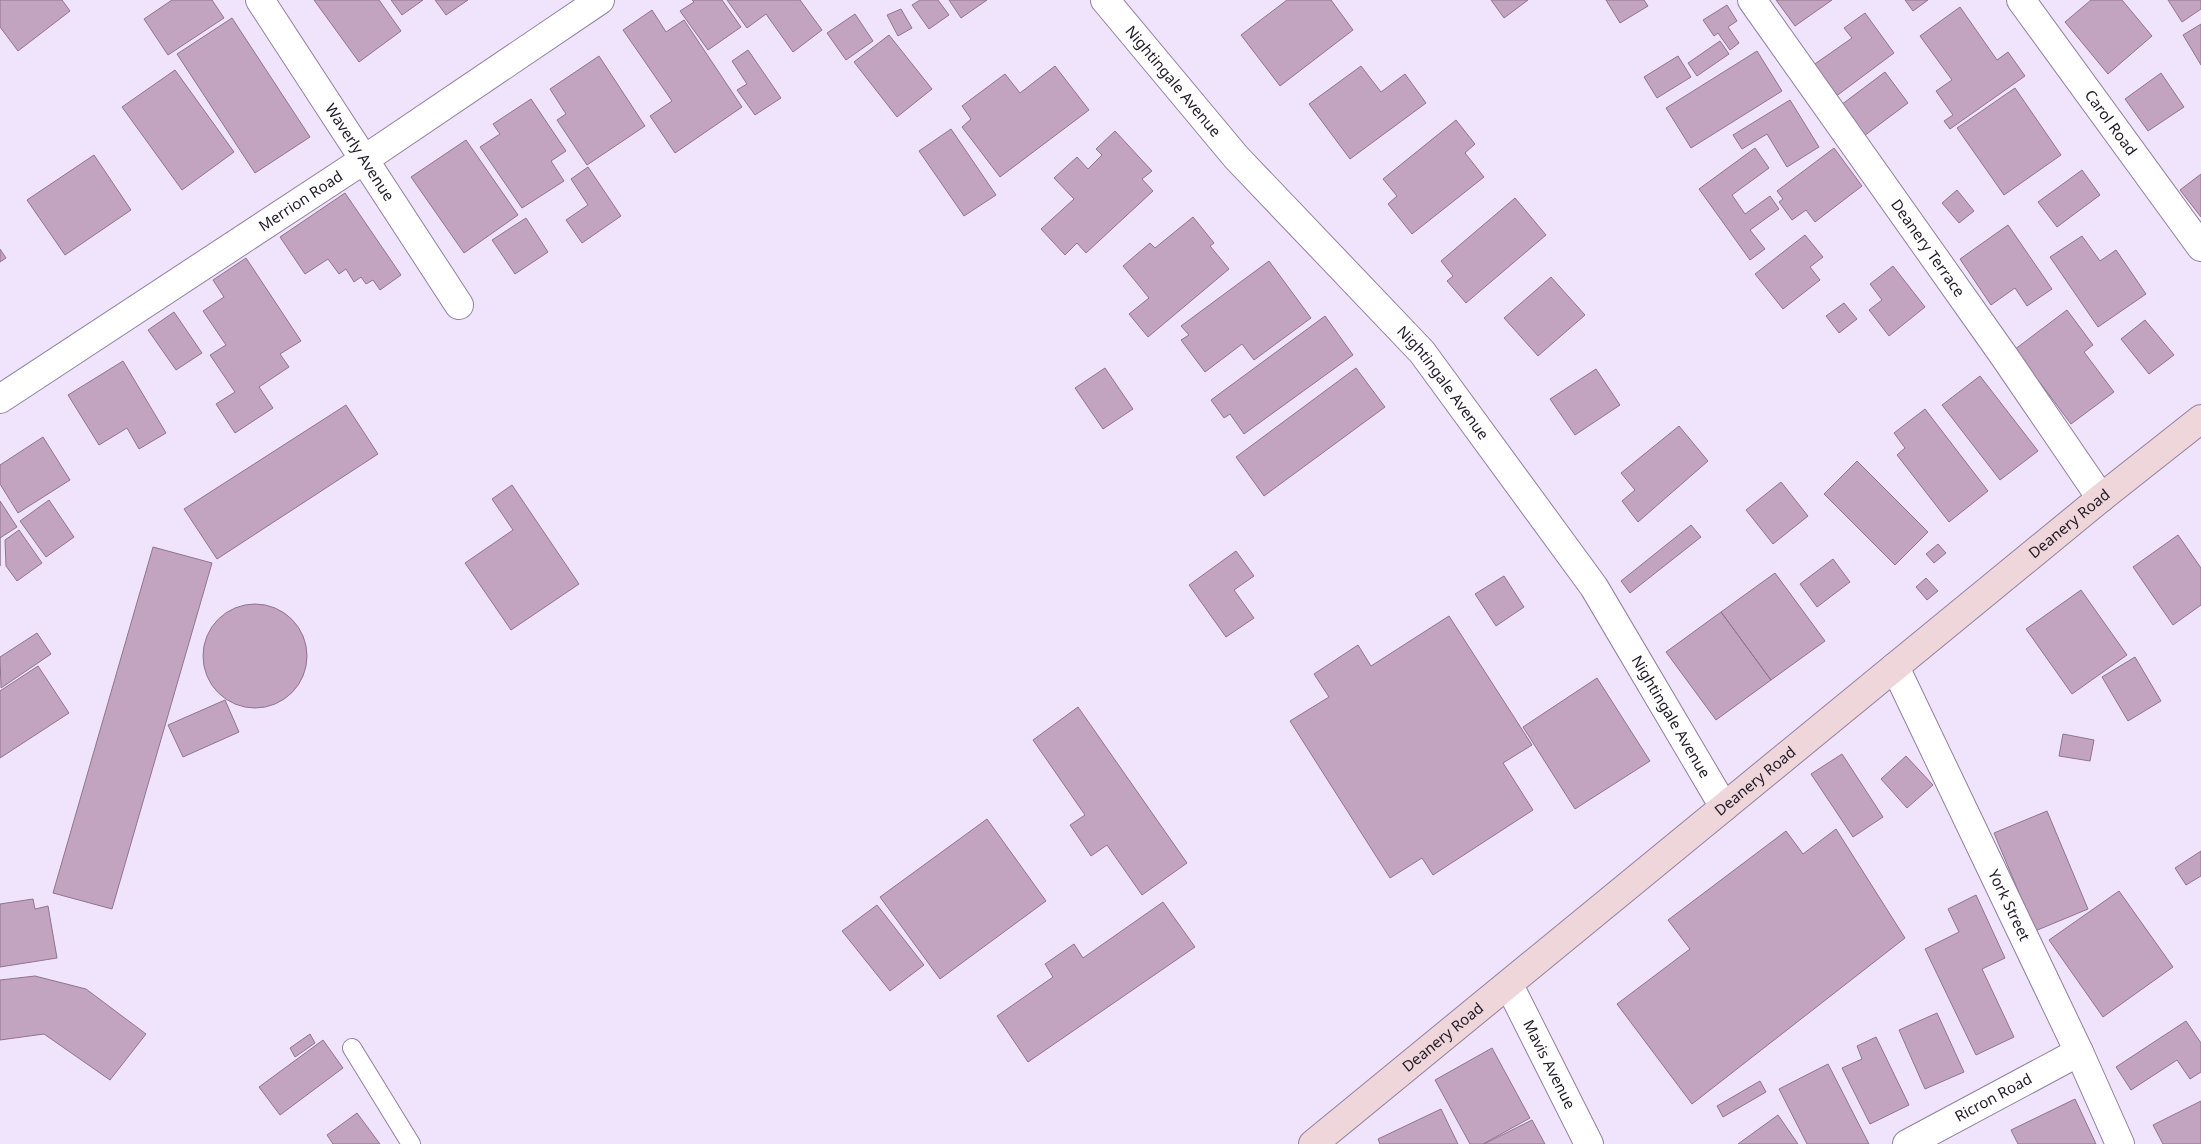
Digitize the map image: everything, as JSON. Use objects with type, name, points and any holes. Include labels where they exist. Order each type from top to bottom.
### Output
[{"type":"street","name":"Waverly Avenue","points":[[260,0],[365,158],[459,305]]},
{"type":"street","name":"Merrion Road","points":[[0,399],[600,0]]},
{"type":"street","name":"Nightingale Avenue","points":[[1105,0],[1236,158],[1422,352],[1594,587],[1724,807]]},
{"type":"street","name":"Deanery Terrace","points":[[1752,0],[1993,340],[2101,498]]},
{"type":"street","name":"Carol Road","points":[[2021,0],[2201,247]]},
{"type":"street","name":"Deanery Road","points":[[1313,1144],[2101,498],[2201,419]]},
{"type":"street","name":"York Street","points":[[1895,667],[2079,1052],[2120,1144]]},
{"type":"street","name":"Mavis Avenue","points":[[1509,985],[1589,1144]]},
{"type":"street","name":"Ricron Road","points":[[1907,1144],[2079,1052]]},
{"type":"lane","points":[[352,1048],[411,1144]]},
{"type":"building","points":[[0,0],[62,0],[70,11],[18,51],[0,27]]},
{"type":"building","points":[[172,0],[212,0],[224,18],[168,55],[144,19]]},
{"type":"building","points":[[314,0],[379,0],[401,31],[359,62]]},
{"type":"building","points":[[391,0],[423,0],[402,15]]},
{"type":"building","points":[[435,0],[468,0],[446,15]]},
{"type":"building","points":[[692,0],[722,0],[741,27],[708,50],[680,11],[694,2]]},
{"type":"building","points":[[727,0],[800,0],[822,30],[793,52],[766,14],[747,28]]},
{"type":"building","points":[[920,0],[938,0],[949,15],[929,29],[912,5]]},
{"type":"building","points":[[949,0],[987,0],[961,18]]},
{"type":"building","points":[[1287,0],[1331,0],[1353,30],[1280,86],[1241,35]]},
{"type":"building","points":[[1491,0],[1528,0],[1504,18]]},
{"type":"building","points":[[1606,0],[1644,0],[1648,6],[1620,23]]},
{"type":"building","points":[[1776,0],[1832,0],[1795,26]]},
{"type":"building","points":[[1905,0],[1928,0],[1913,11]]},
{"type":"building","points":[[2091,0],[2122,0],[2152,36],[2108,74],[2065,22]]},
{"type":"building","points":[[2168,0],[2201,0],[2201,9],[2182,22]]},
{"type":"building","points":[[1727,5],[1737,21],[1728,27],[1739,43],[1730,50],[1718,33],[1714,36],[1703,20]]},
{"type":"building","points":[[1960,7],[1997,60],[2008,52],[2025,76],[1950,129],[1944,121],[1953,115],[1936,91],[1952,80],[1920,36]]},
{"type":"building","points":[[901,9],[912,28],[898,36],[887,15]]},
{"type":"building","points":[[652,10],[666,32],[684,20],[742,107],[675,153],[650,116],[672,101],[623,30]]},
{"type":"building","points":[[1865,13],[1894,53],[1835,97],[1812,66],[1852,38],[1844,28]]},
{"type":"building","points":[[855,14],[873,41],[846,60],[827,33]]},
{"type":"building","points":[[232,18],[310,137],[255,173],[177,54]]},
{"type":"building","points":[[2201,24],[2201,65],[2183,35]]},
{"type":"building","points":[[889,35],[932,89],[897,117],[854,62]]},
{"type":"building","points":[[1720,41],[1729,54],[1697,76],[1688,63]]},
{"type":"building","points":[[748,50],[781,98],[755,115],[737,90],[747,84],[732,61]]},
{"type":"building","points":[[1757,51],[1782,91],[1691,148],[1666,108]]},
{"type":"building","points":[[599,56],[645,126],[587,165],[557,120],[566,114],[550,89]]},
{"type":"building","points":[[1678,56],[1691,77],[1657,98],[1644,77]]},
{"type":"building","points":[[1055,66],[1089,110],[1000,177],[962,127],[971,119],[962,106],[1005,74],[1020,93]]},
{"type":"building","points":[[1361,66],[1381,92],[1405,74],[1426,103],[1350,159],[1309,104]]},
{"type":"building","points":[[175,70],[234,152],[182,190],[122,107]]},
{"type":"building","points":[[1885,72],[1908,103],[1864,136],[1841,105]]},
{"type":"building","points":[[2161,73],[2184,107],[2148,131],[2125,99]]},
{"type":"building","points":[[2015,88],[2061,155],[2004,195],[1957,128]]},
{"type":"building","points":[[531,99],[566,151],[551,161],[564,181],[522,208],[480,147],[500,134],[493,124]]},
{"type":"building","points":[[1790,100],[1819,147],[1787,167],[1767,134],[1742,149],[1733,135]]},
{"type":"building","points":[[1456,120],[1475,144],[1465,153],[1484,177],[1412,234],[1388,204],[1397,196],[1383,179]]},
{"type":"building","points":[[951,129],[996,195],[964,216],[919,151]]},
{"type":"building","points":[[1115,131],[1152,171],[1142,179],[1153,191],[1086,253],[1077,243],[1065,255],[1041,229],[1074,199],[1054,178],[1077,157],[1088,169],[1102,155],[1096,149]]},
{"type":"building","points":[[466,140],[518,215],[464,253],[411,177]]},
{"type":"building","points":[[1755,148],[1769,168],[1732,195],[1745,214],[1770,196],[1779,209],[1750,230],[1765,249],[1750,260],[1699,189]]},
{"type":"building","points":[[1834,148],[1862,186],[1815,222],[1806,210],[1792,220],[1779,202],[1783,199],[1777,191]]},
{"type":"building","points":[[94,155],[131,210],[65,255],[27,200]]},
{"type":"building","points":[[588,167],[621,216],[582,243],[566,220],[588,205],[571,179]]},
{"type":"building","points":[[2082,170],[2100,195],[2057,227],[2038,202]]},
{"type":"building","points":[[2201,174],[2201,217],[2180,190]]},
{"type":"building","points":[[1957,190],[1974,211],[1959,223],[1942,203]]},
{"type":"building","points":[[345,193],[401,275],[380,290],[373,280],[366,284],[361,277],[354,282],[346,269],[339,274],[328,259],[305,274],[280,237]]},
{"type":"building","points":[[1515,198],[1546,235],[1466,303],[1447,281],[1453,276],[1441,261]]},
{"type":"building","points":[[1193,217],[1214,243],[1210,246],[1229,269],[1148,337],[1129,314],[1149,298],[1123,266],[1150,243],[1155,248]]},
{"type":"building","points":[[526,218],[548,252],[515,274],[492,240]]},
{"type":"building","points":[[2008,225],[2052,289],[2027,306],[2015,288],[1991,305],[1960,259]]},
{"type":"building","points":[[1805,235],[1823,257],[1810,267],[1820,280],[1783,309],[1755,274]]},
{"type":"building","points":[[2082,236],[2100,261],[2116,250],[2146,294],[2098,327],[2050,257]]},
{"type":"building","points":[[0,249],[6,258],[0,262]]},
{"type":"building","points":[[246,258],[301,341],[280,354],[289,367],[259,387],[273,408],[235,433],[216,404],[235,392],[210,355],[226,345],[203,311],[224,297],[213,280]]},
{"type":"building","points":[[1269,261],[1311,318],[1254,360],[1242,344],[1205,372],[1181,340],[1189,335],[1181,326]]},
{"type":"building","points":[[1893,266],[1925,307],[1889,336],[1869,310],[1882,300],[1870,284]]},
{"type":"building","points":[[1551,277],[1585,315],[1538,356],[1504,318]]},
{"type":"building","points":[[1844,303],[1857,319],[1839,333],[1826,316]]},
{"type":"building","points":[[2067,310],[2093,345],[2084,352],[2114,392],[2071,424],[2038,380],[2029,388],[2006,356]]},
{"type":"building","points":[[174,312],[202,353],[176,370],[148,330]]},
{"type":"building","points":[[1325,316],[1353,355],[1244,434],[1230,414],[1224,418],[1211,400]]},
{"type":"building","points":[[2145,320],[2174,355],[2149,374],[2121,339]]},
{"type":"building","points":[[123,361],[166,433],[139,449],[127,428],[99,445],[68,395]]},
{"type":"building","points":[[1105,368],[1133,409],[1103,429],[1075,388]]},
{"type":"building","points":[[1356,368],[1385,407],[1264,496],[1236,457]]},
{"type":"building","points":[[1596,369],[1620,405],[1575,435],[1550,399]]},
{"type":"building","points":[[1980,376],[2038,451],[2000,480],[1942,405]]},
{"type":"building","points":[[346,405],[378,454],[217,559],[184,509]]},
{"type":"building","points":[[1925,409],[1988,491],[1949,522],[1897,455],[1905,448],[1894,433]]},
{"type":"building","points":[[1679,426],[1708,461],[1638,522],[1622,501],[1635,490],[1621,473]]},
{"type":"building","points":[[43,437],[70,480],[18,513],[0,484],[0,465]]},
{"type":"building","points":[[1857,461],[1928,532],[1895,565],[1824,494]]},
{"type":"building","points":[[1781,482],[1808,516],[1773,544],[1746,510]]},
{"type":"building","points":[[512,485],[579,584],[511,630],[465,563],[513,530],[492,499]]},
{"type":"building","points":[[49,500],[74,537],[46,557],[20,521]]},
{"type":"building","points":[[0,501],[17,527],[0,538]]},
{"type":"building","points":[[1691,525],[1701,537],[1630,593],[1621,581]]},
{"type":"building","points":[[19,530],[42,563],[17,581],[6,566],[5,540]]},
{"type":"building","points":[[2178,535],[2201,568],[2201,605],[2173,625],[2133,567]]},
{"type":"building","points":[[1938,544],[1946,553],[1934,563],[1926,554]]},
{"type":"building","points":[[153,547],[212,563],[112,909],[53,893]]},
{"type":"building","points":[[1236,551],[1254,576],[1234,590],[1254,618],[1226,637],[1189,585]]},
{"type":"building","points":[[1833,559],[1850,582],[1817,607],[1800,584]]},
{"type":"building","points":[[1775,573],[1825,641],[1771,680],[1721,612]]},
{"type":"building","points":[[1504,576],[1524,607],[1496,626],[1475,594]]},
{"type":"building","points":[[1926,578],[1938,591],[1927,600],[1916,587]]},
{"type":"building","points":[[2081,590],[2127,655],[2072,694],[2026,629]]},
{"type":"building","points":[[255,604],[275,608],[292,619],[303,636],[307,656],[303,676],[292,693],[275,704],[255,708],[235,704],[218,693],[207,676],[203,656],[207,636],[218,619],[235,608]]},
{"type":"building","points":[[1721,612],[1771,680],[1716,720],[1666,652]]},
{"type":"building","points":[[1449,616],[1532,745],[1503,763],[1533,810],[1433,875],[1422,858],[1390,878],[1290,721],[1329,697],[1314,674],[1358,645],[1371,666]]},
{"type":"building","points":[[37,633],[51,654],[1,688],[0,657]]},
{"type":"building","points":[[2135,657],[2161,701],[2128,721],[2102,677]]},
{"type":"building","points":[[38,666],[69,713],[0,758],[0,691]]},
{"type":"building","points":[[1597,678],[1650,761],[1575,809],[1523,727]]},
{"type":"building","points":[[225,700],[239,732],[183,757],[168,725]]},
{"type":"building","points":[[1078,707],[1187,863],[1142,895],[1107,845],[1091,856],[1070,825],[1085,815],[1033,740]]},
{"type":"building","points":[[2063,734],[2094,740],[2090,761],[2059,756]]},
{"type":"building","points":[[1842,754],[1883,817],[1853,837],[1811,774]]},
{"type":"building","points":[[1906,756],[1933,785],[1907,808],[1881,779]]},
{"type":"building","points":[[2047,811],[2088,909],[2035,931],[1994,833]]},
{"type":"building","points":[[987,819],[1046,901],[940,979],[880,897]]},
{"type":"building","points":[[1836,829],[1905,938],[1692,1104],[1617,1004],[1690,949],[1668,920],[1786,831],[1803,854]]},
{"type":"building","points":[[2201,851],[2201,876],[2186,885],[2175,868]]},
{"type":"building","points":[[2119,891],[2173,967],[2103,1017],[2049,940]]},
{"type":"building","points":[[1976,895],[2005,958],[1982,969],[2014,1037],[1976,1055],[1925,949],[1959,932],[1948,909]]},
{"type":"building","points":[[33,899],[35,909],[48,906],[57,958],[0,967],[0,904]]},
{"type":"building","points":[[1163,902],[1195,947],[1028,1062],[997,1016],[1053,977],[1045,964],[1074,944],[1083,958]]},
{"type":"building","points":[[877,905],[924,965],[890,991],[842,931]]},
{"type":"building","points":[[35,976],[86,989],[146,1034],[110,1080],[44,1034],[0,1040],[0,980]]},
{"type":"building","points":[[1937,1013],[1964,1072],[1925,1089],[1899,1030]]},
{"type":"building","points":[[2186,1021],[2201,1043],[2201,1072],[2190,1079],[2177,1060],[2131,1090],[2116,1067]]},
{"type":"building","points":[[310,1034],[315,1043],[295,1057],[290,1048]]},
{"type":"building","points":[[1876,1037],[1909,1105],[1870,1124],[1842,1068],[1862,1059],[1857,1046]]},
{"type":"building","points":[[323,1040],[343,1068],[280,1115],[259,1087]]},
{"type":"building","points":[[1492,1048],[1530,1118],[1483,1144],[1470,1144],[1435,1080]]},
{"type":"building","points":[[1828,1064],[1869,1144],[1807,1144],[1779,1089]]},
{"type":"building","points":[[1760,1081],[1766,1092],[1723,1117],[1717,1106]]},
{"type":"building","points":[[2075,1099],[2096,1144],[2018,1144],[2011,1130]]},
{"type":"building","points":[[2201,1101],[2201,1144],[2163,1144],[2153,1125]]},
{"type":"building","points":[[1441,1109],[1458,1144],[1380,1144],[1378,1139]]},
{"type":"building","points":[[357,1113],[380,1144],[333,1144],[327,1135]]},
{"type":"building","points":[[1778,1115],[1798,1144],[1738,1144]]},
{"type":"building","points":[[1532,1120],[1545,1144],[1484,1144]]}]
